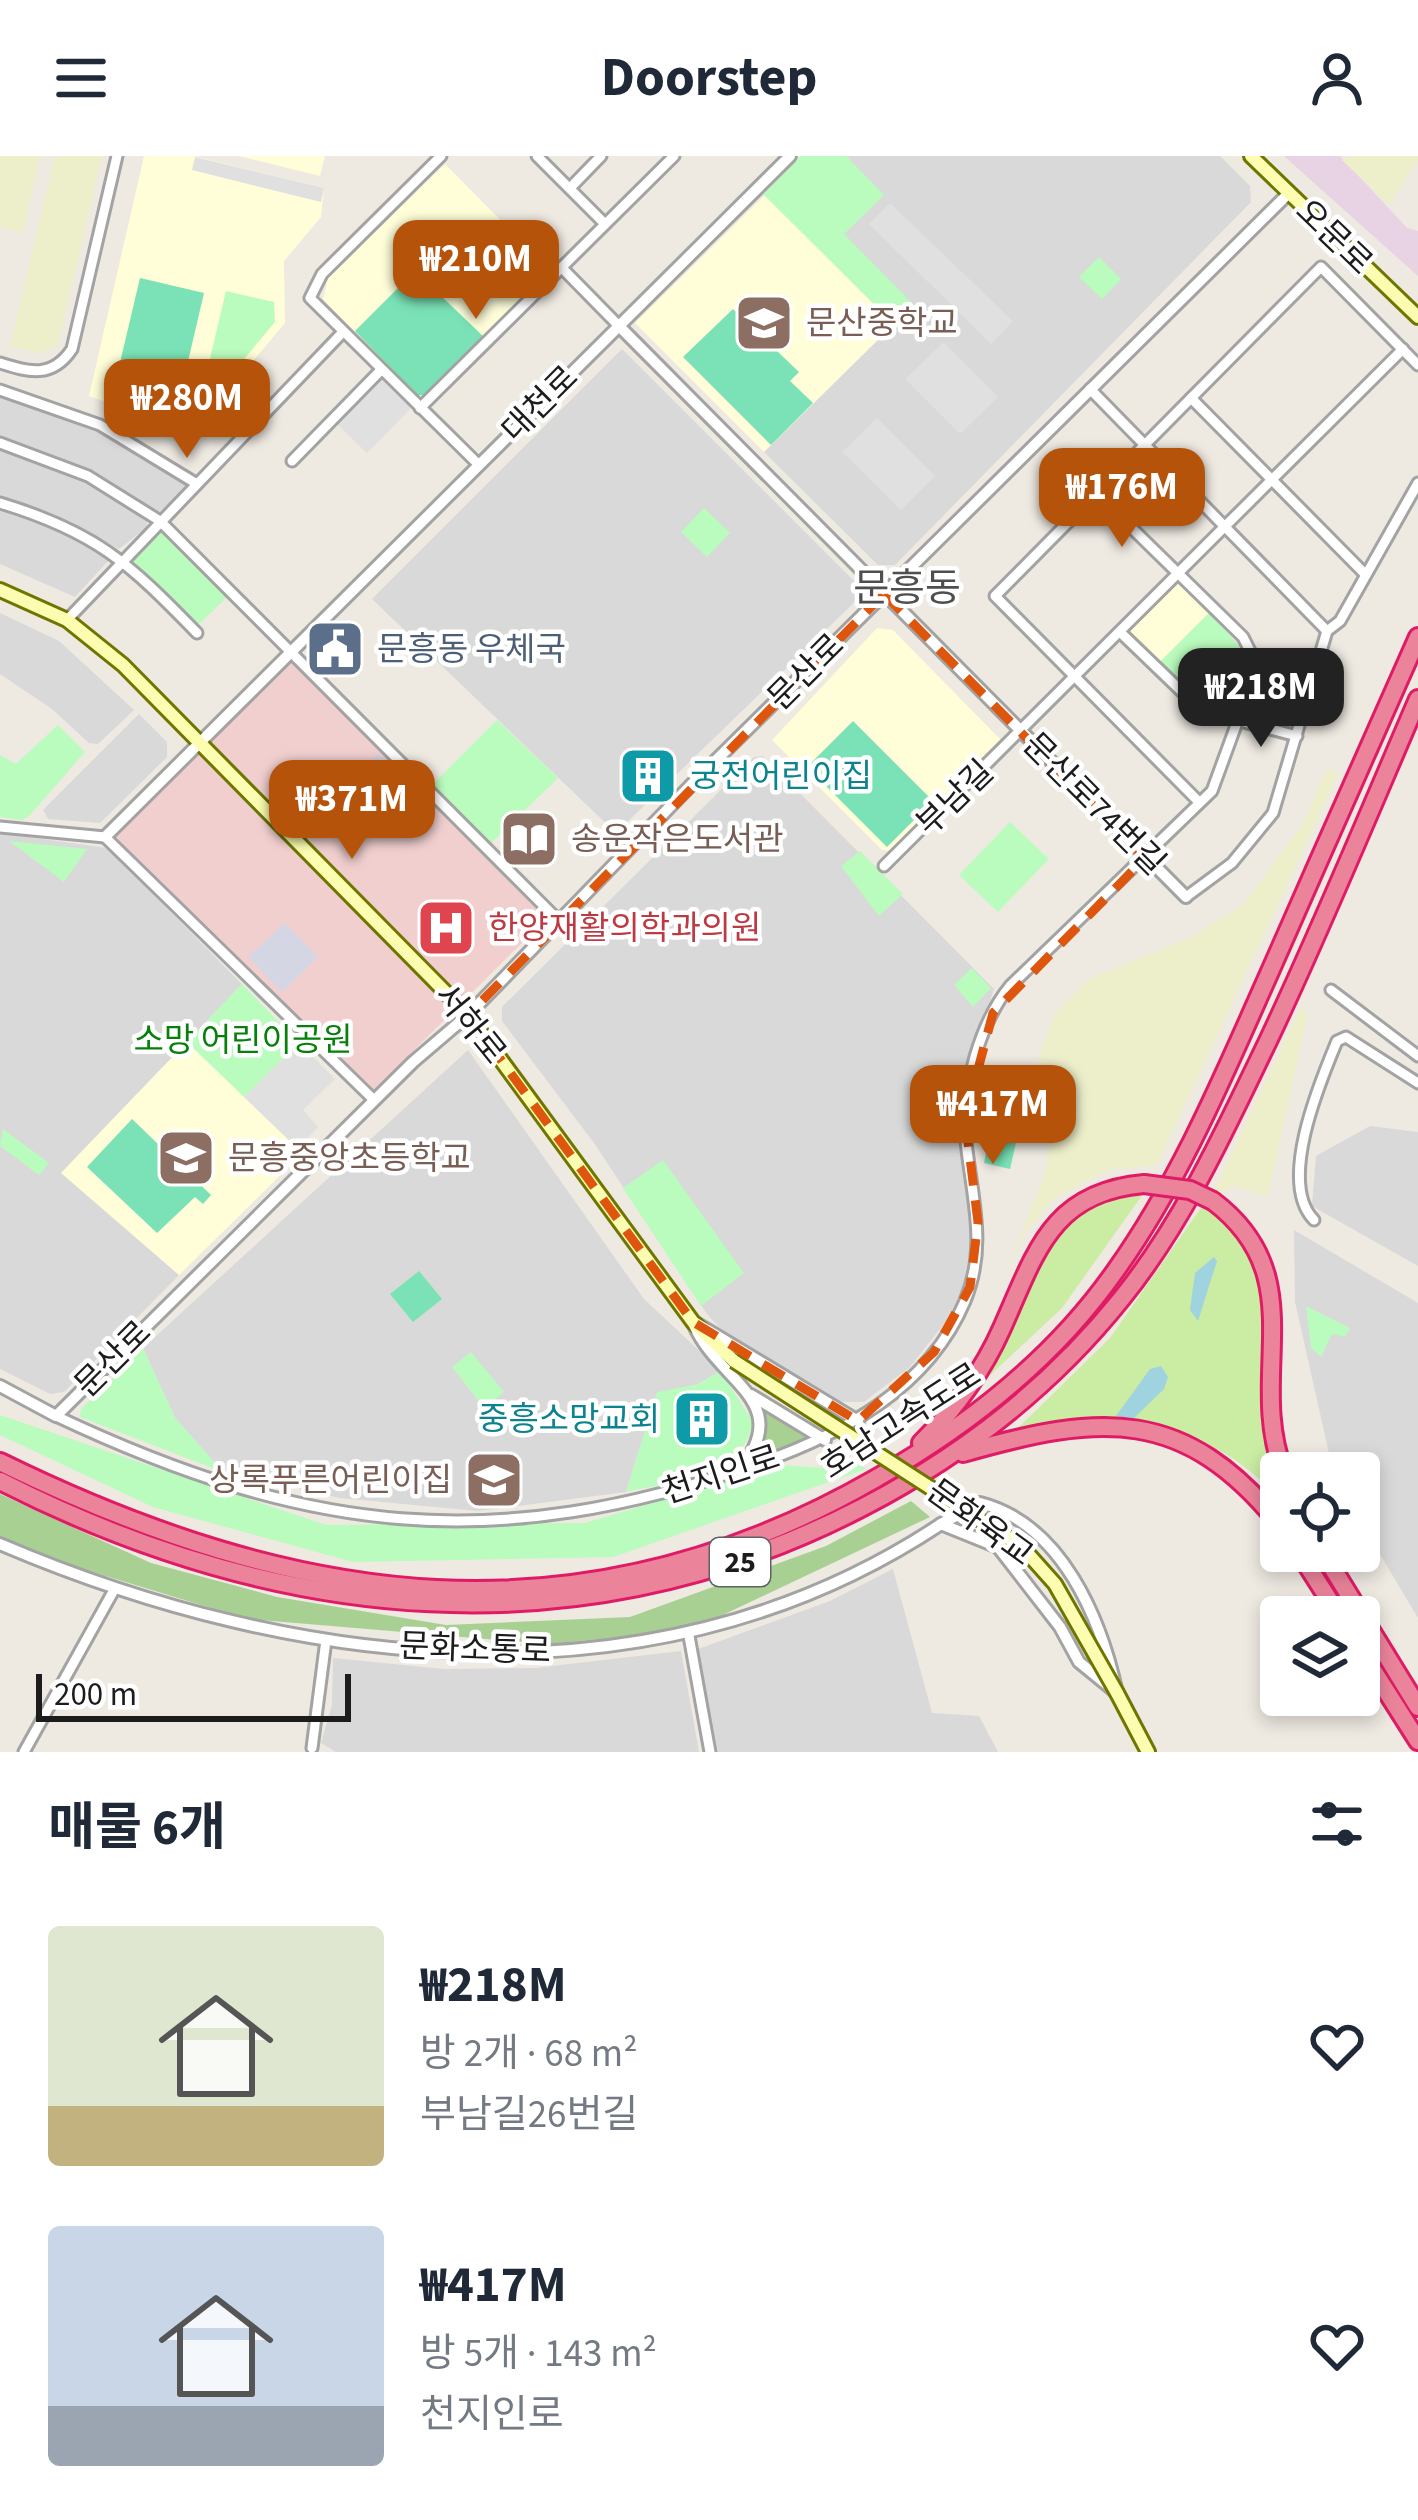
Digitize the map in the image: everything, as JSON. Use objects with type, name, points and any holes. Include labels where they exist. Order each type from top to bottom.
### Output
[{"type":"highway","name":"호남고속도로","points":[[0,1462],[182,1541],[298,1574],[359,1583],[506,1589],[620,1576],[764,1534],[916,1455],[1006,1390],[1113,1275],[1170,1184],[1418,638]]},
{"type":"highway","name":"호남고속도로","points":[[0,1481],[183,1558],[308,1591],[427,1604],[530,1604],[615,1594],[739,1562],[820,1529],[945,1459],[1026,1401],[1083,1345],[1186,1205],[1300,974],[1418,699]]},
{"type":"highway","points":[[620,1576],[636,1565],[776,1519],[907,1454],[967,1391],[1002,1330],[1029,1261],[1048,1233],[1082,1202],[1144,1184],[1165,1184],[1213,1201],[1256,1244],[1273,1293],[1271,1422],[1279,1452]]},
{"type":"highway","points":[[945,1459],[1041,1432],[1123,1426],[1174,1439],[1212,1458],[1246,1483],[1260,1500]]},
{"type":"highway","points":[[1335,1572],[1418,1707]]},
{"type":"highway","points":[[1380,1681],[1418,1741]]},
{"type":"main road","name":"오문로","points":[[1251,156],[1418,316]]},
{"type":"main road","name":"서하로","points":[[0,590],[67,620],[123,665],[469,1015],[693,1322],[734,1361]]},
{"type":"main road","name":"문화육교","points":[[734,1361],[1022,1547],[1066,1601],[1117,1693]]},
{"type":"main road","points":[[1117,1693],[1148,1752]]},
{"type":"street","points":[[0,363],[35,374],[54,367],[72,349],[117,156]]},
{"type":"street","points":[[441,156],[322,274],[310,298],[341,334],[479,465]]},
{"type":"street","points":[[536,156],[604,224]]},
{"type":"street","points":[[570,188],[601,156]]},
{"type":"street","points":[[420,408],[674,156]]},
{"type":"street","name":"대천로","points":[[105,837],[790,156]]},
{"type":"street","name":"문산로","points":[[56,1415],[374,1100],[469,1015],[1289,193]]},
{"type":"street","points":[[1199,802],[995,596],[1321,267],[1418,365]]},
{"type":"street","points":[[563,269],[619,326]]},
{"type":"street","name":"문산로74번길","points":[[619,326],[1186,897],[1232,863],[1265,825],[1282,790],[1327,631],[1340,621],[1418,483]]},
{"type":"street","points":[[67,620],[341,334]]},
{"type":"street","name":"부남길","points":[[884,866],[1403,350]]},
{"type":"street","points":[[292,461],[380,371]]},
{"type":"street","points":[[1090,389],[1327,631]]},
{"type":"street","points":[[0,390],[100,425],[196,484]]},
{"type":"street","points":[[1191,398],[1364,573]]},
{"type":"street","points":[[0,443],[88,476],[160,521],[560,922]]},
{"type":"street","points":[[1097,494],[1179,573]]},
{"type":"street","points":[[0,503],[52,518],[123,558],[197,633]]},
{"type":"street","name":"천지인로","points":[[0,1386],[170,1466],[238,1489],[313,1508],[413,1521],[514,1523],[578,1515],[739,1471],[825,1440],[857,1421],[934,1352],[970,1287],[978,1222],[965,1118],[993,1013],[1010,986],[1145,858],[1222,773],[1254,676],[1250,648],[1179,573]]},
{"type":"street","points":[[1121,633],[1202,711],[1297,736]]},
{"type":"street","points":[[0,827],[105,837],[374,1100]]},
{"type":"street","points":[[1330,990],[1418,1056]]},
{"type":"street","points":[[1314,1220],[1301,1199],[1306,1126],[1337,1041],[1346,1037],[1418,1083]]},
{"type":"street","points":[[693,1322],[857,1421]]},
{"type":"street","points":[[693,1322],[703,1346],[748,1393],[825,1440]]},
{"type":"street","points":[[739,1471],[759,1442],[761,1426],[748,1393]]},
{"type":"street","name":"문화소통로","points":[[0,1544],[114,1590],[225,1624],[326,1640],[508,1654],[600,1649],[689,1636],[848,1576],[980,1503],[1007,1515],[1047,1545],[1098,1618],[1117,1693]]},
{"type":"street","points":[[940,1524],[998,1547],[1060,1628],[1079,1662],[1117,1693]]},
{"type":"street","points":[[23,1752],[114,1590]]},
{"type":"street","points":[[689,1636],[710,1752]]},
{"type":"street","points":[[312,1748],[326,1640]]},
{"type":"highlighted area","points":[[884,594],[1145,858],[993,1013],[965,1118],[978,1222],[970,1287],[934,1352],[858,1421],[693,1322],[468,1015]]},
{"type":"shaded area","points":[[0,156],[40,156],[23,232],[0,227]]},
{"type":"shaded area","points":[[55,156],[102,156],[58,346],[38,353],[10,346]]},
{"type":"shaded area","points":[[144,156],[193,156],[324,188],[321,217],[284,261],[285,323],[201,423],[171,425],[89,396]]},
{"type":"shaded area","points":[[239,156],[325,156],[320,176]]},
{"type":"shaded area","points":[[846,156],[1220,156],[1250,186],[1251,202],[895,565],[878,565],[764,452],[893,325],[823,253],[883,195]]},
{"type":"shaded area","points":[[1284,156],[1340,156],[1407,228],[1418,231],[1418,276]]},
{"type":"shaded area","points":[[1418,156],[1418,161],[1389,205],[1342,160]]},
{"type":"shaded area","points":[[195,157],[324,188],[321,202],[192,170]]},
{"type":"shaded area","points":[[445,164],[547,267],[549,277],[425,395],[417,395],[323,299],[328,278]]},
{"type":"shaded area","name":"문산중학교","points":[[765,195],[894,324],[764,452],[635,323]]},
{"type":"shaded area","points":[[890,203],[1013,321],[991,344],[869,224]]},
{"type":"shaded area","points":[[944,342],[998,397],[960,434],[905,379]]},
{"type":"shaded area","points":[[622,349],[865,592],[616,833],[372,599]]},
{"type":"shaded area","points":[[381,379],[411,408],[367,453],[337,424]]},
{"type":"shaded area","points":[[6,395],[136,447],[185,479],[186,487],[157,514],[84,468],[0,439],[0,398]]},
{"type":"shaded area","points":[[877,418],[935,476],[901,510],[842,452]]},
{"type":"shaded area","points":[[0,446],[81,475],[147,516],[147,527],[119,549],[53,514],[0,498]]},
{"type":"shaded area","points":[[0,508],[50,524],[106,553],[108,561],[75,597],[0,564]]},
{"type":"shaded area","points":[[1175,584],[1184,585],[1211,611],[1158,664],[1131,637],[1131,629]]},
{"type":"shaded area","points":[[0,613],[59,641],[134,710],[98,744],[89,743],[52,709],[0,674]]},
{"type":"shaded area","points":[[877,628],[893,630],[1003,742],[893,851],[882,850],[772,740]]},
{"type":"shaded area","points":[[292,661],[547,918],[372,1092],[114,839]]},
{"type":"shaded area","points":[[139,714],[167,742],[167,757],[100,823],[48,819],[43,810]]},
{"type":"shaded area","points":[[378,754],[420,796],[387,829],[345,788]]},
{"type":"shaded area","points":[[763,756],[994,989],[954,1121],[970,1208],[970,1249],[962,1291],[947,1320],[910,1367],[864,1402],[832,1402],[733,1343],[707,1314],[594,1143],[502,1021],[502,1007],[754,757]]},
{"type":"shaded area","points":[[1327,769],[1339,773],[1157,1165],[1108,1170],[1053,1199],[1026,1231],[1004,1276],[1046,1171],[1048,1144],[1037,1091],[1039,1057],[1055,1013],[1089,979],[1191,937],[1243,905],[1303,824]]},
{"type":"shaded area","points":[[0,833],[107,848],[242,984],[62,1172],[179,1275],[64,1392],[50,1394],[0,1369]]},
{"type":"shaded area","points":[[285,923],[318,957],[282,992],[248,957]]},
{"type":"shaded area","points":[[1301,1006],[1307,1016],[1268,1197],[1233,1186],[1220,1194],[1214,1191]]},
{"type":"shaded area","name":"문흥중앙초등학교","points":[[187,1042],[303,1153],[179,1275],[61,1173]]},
{"type":"shaded area","points":[[299,1043],[335,1079],[303,1110],[318,1127],[298,1149],[244,1097]]},
{"type":"shaded area","points":[[468,1050],[644,1299],[721,1371],[696,1385],[657,1393],[626,1492],[478,1511],[340,1498],[223,1472],[175,1418],[143,1348]]},
{"type":"shaded area","points":[[1370,1126],[1418,1132],[1418,1266],[1312,1206],[1316,1156]]},
{"type":"shaded area","points":[[1294,1230],[1418,1303],[1418,1618],[1380,1554],[1380,1452],[1329,1452],[1295,1302]]},
{"type":"shaded area","points":[[893,1569],[932,1713],[979,1716],[998,1752],[718,1752],[698,1649],[830,1601]]},
{"type":"shaded area","points":[[681,1651],[699,1752],[336,1752],[321,1743],[332,1705],[333,1658],[444,1669],[535,1668]]},
{"type":"green space","points":[[801,156],[846,156],[884,195],[844,234],[918,309],[898,328],[763,194]]},
{"type":"green space","points":[[1099,257],[1121,279],[1102,299],[1079,277]]},
{"type":"green space","points":[[415,271],[485,338],[425,395],[417,395],[355,331]]},
{"type":"green space","points":[[140,278],[204,293],[178,404],[114,388]]},
{"type":"green space","points":[[226,291],[274,302],[275,322],[203,408],[199,405]]},
{"type":"green space","points":[[733,309],[799,372],[790,381],[813,403],[771,445],[683,357]]},
{"type":"green space","points":[[704,508],[730,533],[707,557],[681,532]]},
{"type":"green space","points":[[155,530],[163,531],[229,595],[197,626],[134,565],[133,555]]},
{"type":"green space","points":[[1211,611],[1251,662],[1240,706],[1229,713],[1205,709],[1158,664]]},
{"type":"green space","points":[[497,720],[558,778],[486,848],[428,789]]},
{"type":"green space","points":[[853,721],[933,801],[887,847],[807,767]]},
{"type":"green space","points":[[58,725],[85,752],[29,816],[22,820],[0,817],[0,755],[16,764]]},
{"type":"green space","points":[[1010,822],[1049,859],[998,912],[959,875]]},
{"type":"green space","points":[[9,841],[87,849],[64,882]]},
{"type":"green space","points":[[860,851],[903,894],[879,916],[841,866]]},
{"type":"green space","points":[[972,968],[991,988],[973,1007],[954,985]]},
{"type":"green space","name":"소망 어린이공원","points":[[242,984],[299,1043],[244,1097],[187,1042]]},
{"type":"green space","points":[[132,1119],[211,1195],[203,1204],[195,1197],[157,1233],[87,1167]]},
{"type":"green space","points":[[3,1129],[49,1163],[39,1175],[0,1146]]},
{"type":"green space","points":[[990,1132],[1017,1138],[1010,1169],[984,1163]]},
{"type":"green space","points":[[663,1160],[744,1273],[701,1306],[623,1188]]},
{"type":"green space","points":[[1150,1184],[1062,1308],[986,1379],[1063,1217]]},
{"type":"green space","points":[[1203,1205],[1231,1223],[1260,1261],[1277,1452],[1260,1452],[1260,1480],[1222,1452],[1160,1427],[1092,1421],[1017,1429],[1110,1338]]},
{"type":"green space","points":[[419,1271],[442,1299],[413,1322],[390,1294]]},
{"type":"green space","points":[[1306,1306],[1350,1328],[1345,1337],[1332,1334],[1321,1357],[1311,1348]]},
{"type":"green space","points":[[143,1348],[175,1418],[223,1472],[80,1417],[81,1409]]},
{"type":"green space","points":[[471,1352],[504,1392],[484,1408],[452,1367]]},
{"type":"green space","points":[[721,1371],[753,1422],[736,1455],[703,1474],[626,1492],[657,1392],[696,1385]]},
{"type":"green space","points":[[764,1407],[806,1433],[802,1445],[762,1457]]},
{"type":"green space","points":[[0,1415],[326,1525],[585,1523],[781,1465],[836,1469],[821,1441],[866,1469],[613,1557],[353,1562],[153,1507],[0,1435]]},
{"type":"green space","points":[[0,1494],[151,1563],[277,1597],[446,1625],[630,1617],[826,1546],[911,1501],[930,1517],[689,1631],[546,1644],[247,1619],[27,1552],[0,1537]]},
{"type":"water","points":[[1214,1257],[1217,1261],[1198,1321],[1190,1310],[1195,1273]]},
{"type":"water","points":[[1161,1366],[1168,1377],[1164,1389],[1134,1418],[1116,1416],[1150,1369]]},
{"type":"place","name":"문산중학교","points":[[764,323]]},
{"type":"place","name":"문흥동 우체국","points":[[335,649]]},
{"type":"place","name":"궁전어린이집","points":[[648,776]]},
{"type":"place","name":"송운작은도서관","points":[[529,839]]},
{"type":"place","name":"한양재활의학과의원","points":[[446,928]]},
{"type":"place","name":"문흥중앙초등학교","points":[[186,1158]]},
{"type":"place","name":"중흥소망교회","points":[[702,1419]]},
{"type":"place","name":"상록푸른어린이집","points":[[494,1480]]},
{"type":"district","name":"문흥동","points":[[907,589]]}]
